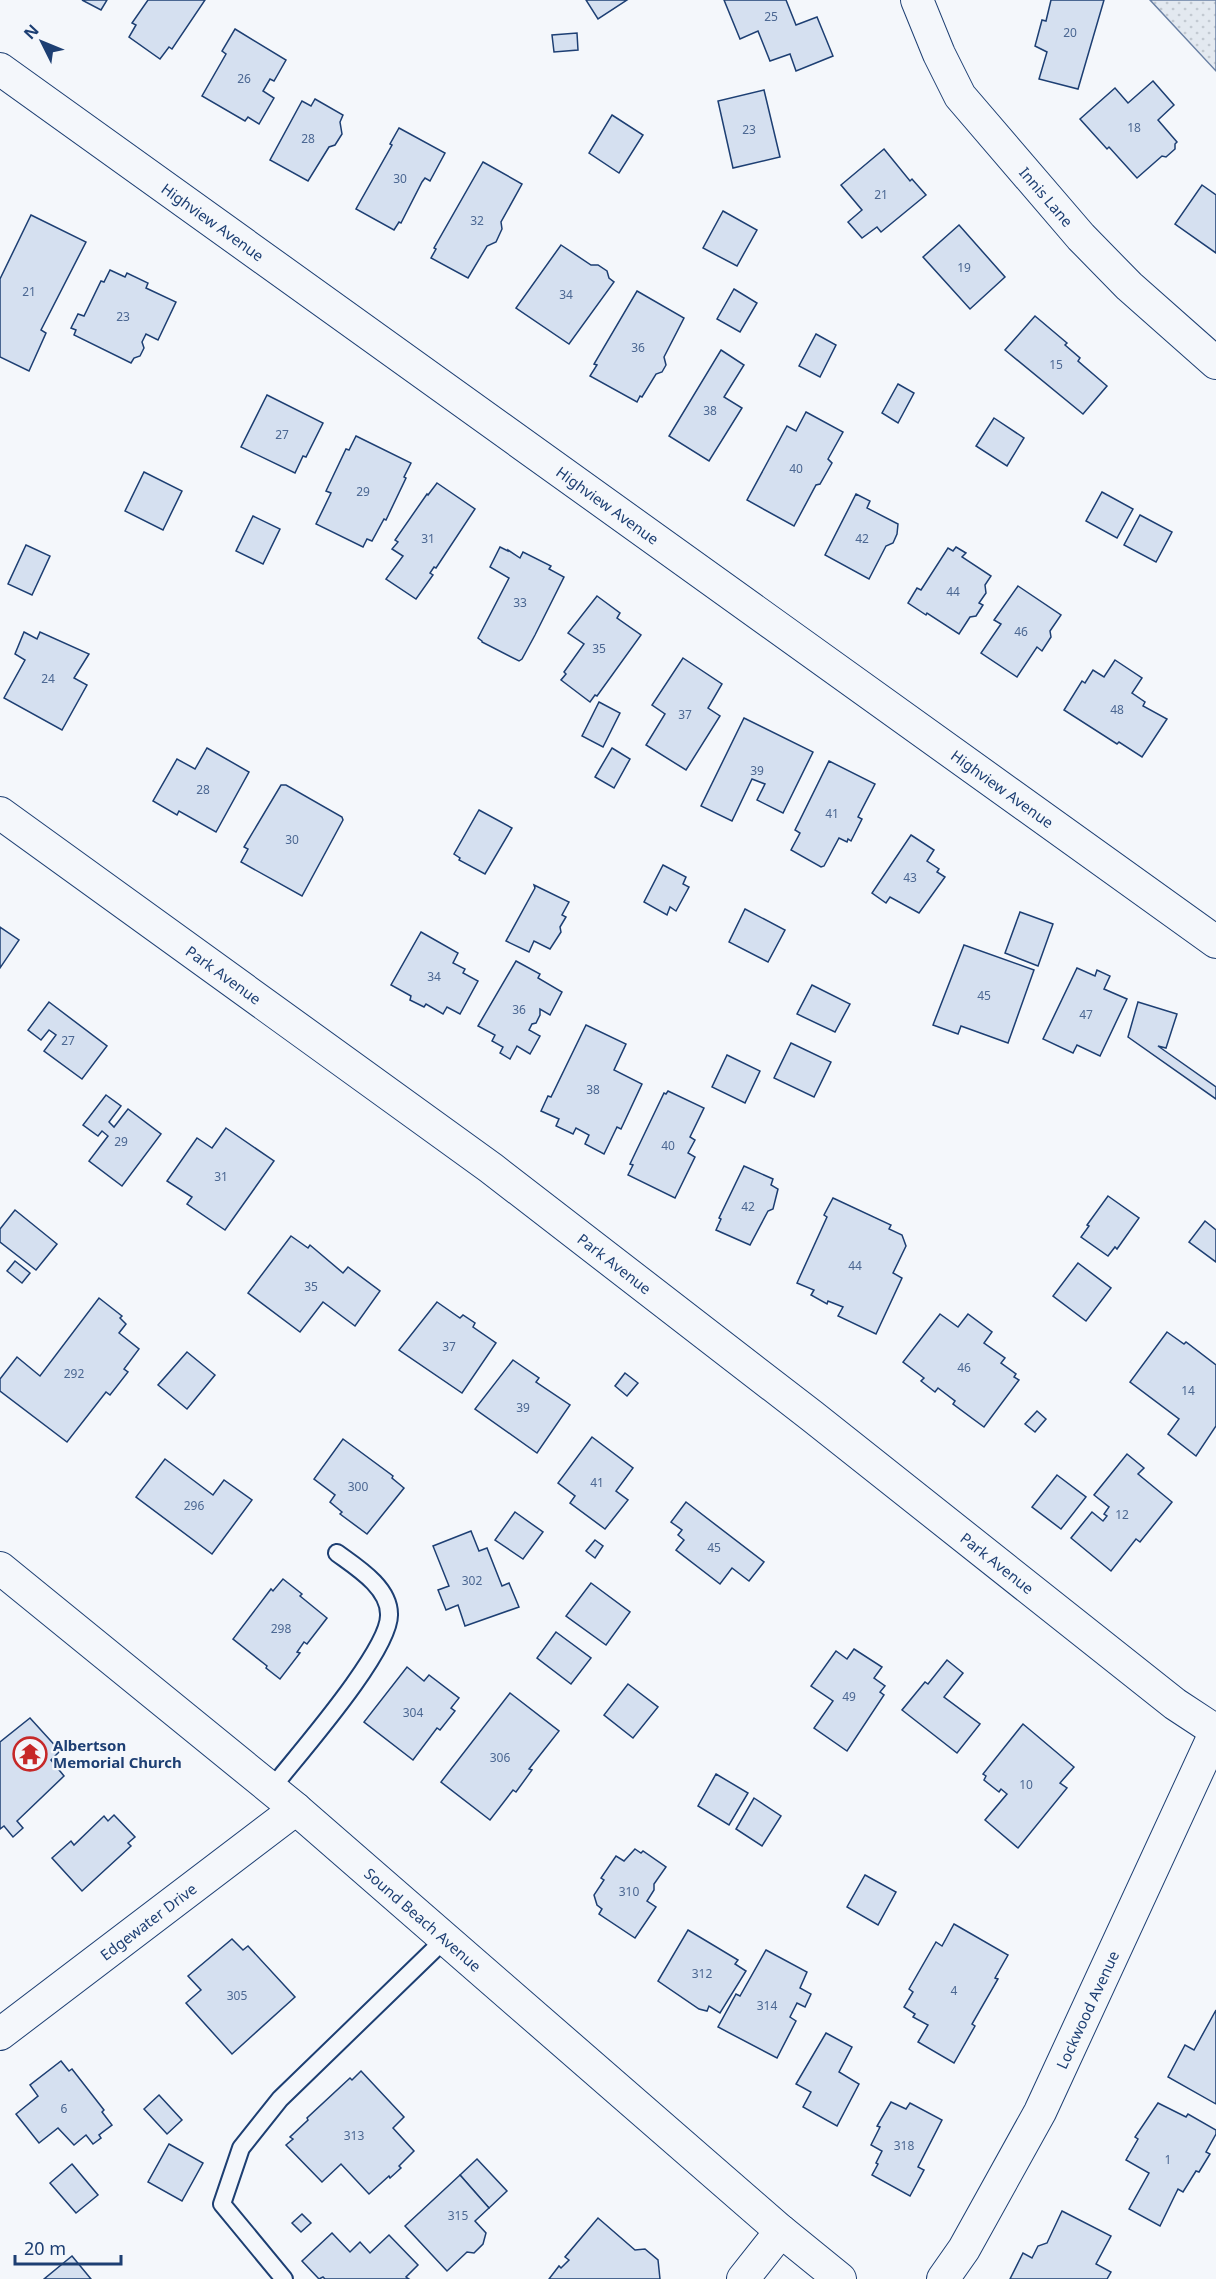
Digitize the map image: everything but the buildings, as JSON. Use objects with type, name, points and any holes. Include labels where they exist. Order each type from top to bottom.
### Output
[{"type":"street","name":"Innis Lane","points":[[917,0],[939,54],[960,96],[1081,237],[1129,286],[1216,363]]},
{"type":"street","name":"Highview Avenue","points":[[0,69],[1216,942]]},
{"type":"street","name":"Park Avenue","points":[[0,813],[491,1168],[802,1409],[1175,1704],[1216,1731]]},
{"type":"street","name":"Sound Beach Avenue","points":[[0,1568],[296,1809],[781,2231],[840,2279]]},
{"type":"street","name":"Lockwood Avenue","points":[[943,2279],[964,2249],[1040,2112],[1216,1731]]},
{"type":"street","name":"Edgewater Drive","points":[[0,2034],[296,1809]]},
{"type":"street","points":[[743,2279],[781,2231]]},
{"type":"lane","points":[[271,1789],[372,1660],[387,1629],[390,1614],[387,1603],[378,1588],[337,1552]]},
{"type":"lane","points":[[284,2279],[222,2204],[241,2148],[280,2099],[445,1939]]},
{"type":"shaded area","points":[[1150,0],[1216,0],[1216,71]]},
{"type":"place","name":"Albertson Memorial Church","points":[[30,1754]]}]
